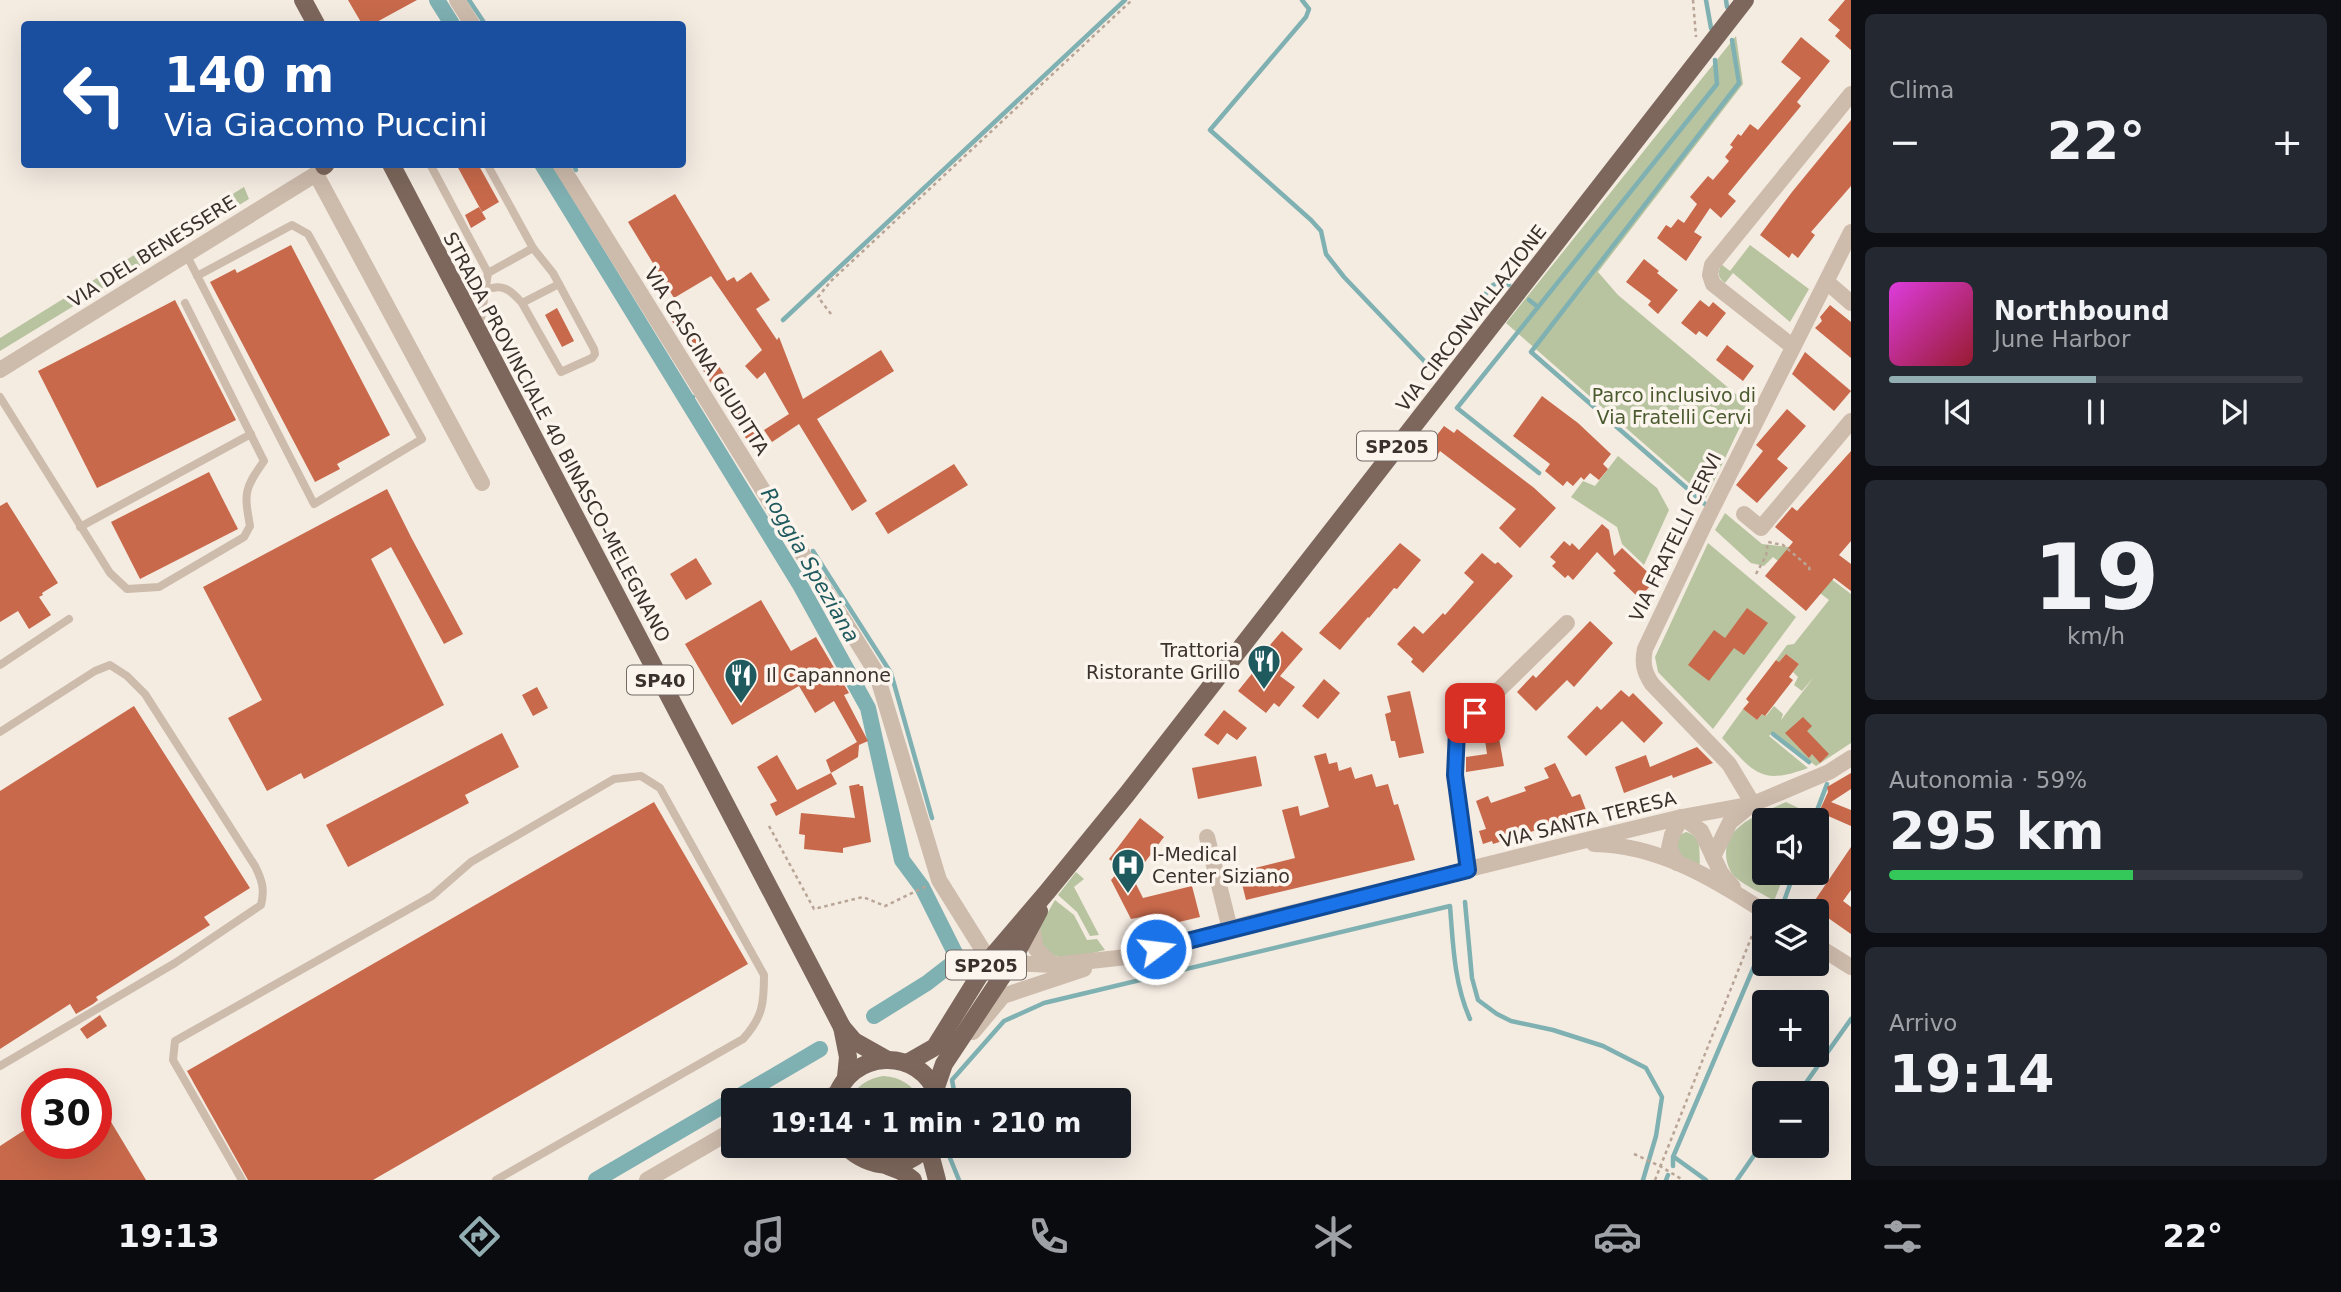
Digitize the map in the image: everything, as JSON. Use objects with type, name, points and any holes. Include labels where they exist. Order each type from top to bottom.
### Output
[{"type":"main road","points":[[303,0],[314,21]]},
{"type":"main road","name":"VIA CIRCONVALLAZIONE","points":[[1047,892],[1745,0]]},
{"type":"main road","name":"STRADA PROVINCIALE 40 BINASCO-MELEGNANO","points":[[393,168],[842,1027],[855,1041],[886,1059],[907,1063]]},
{"type":"main road","name":"SP205","points":[[907,1063],[944,1049],[1011,963],[1032,927],[1047,892]]},
{"type":"main road","name":"SP205","points":[[939,1088],[944,1049],[989,960],[1047,892]]},
{"type":"main road","name":"STRADA PROVINCIALE 40 BINASCO-MELEGNANO","points":[[840,1088],[848,1056],[842,1027]]},
{"type":"main road","points":[[841,1088],[864,1064],[886,1059]]},
{"type":"main road","points":[[907,1063],[928,1079],[933,1088]]},
{"type":"main road","points":[[860,1158],[901,1171],[913,1180]]},
{"type":"main road","points":[[888,1166],[913,1158]]},
{"type":"main road","points":[[931,1158],[937,1180]]},
{"type":"street","points":[[457,0],[470,21]]},
{"type":"street","points":[[1792,346],[1713,284],[1710,275],[1712,265],[1851,94]]},
{"type":"street","points":[[322,168],[482,482]]},
{"type":"street","name":"VIA DEL BENESSERE","points":[[0,370],[322,168]]},
{"type":"street","name":"VIA CASCINA GIUDITTA","points":[[562,168],[876,672],[939,880],[989,960]]},
{"type":"street","name":"VIA FRATELLI CERVI","points":[[1753,803],[1729,764],[1652,684],[1644,668],[1643,657],[1696,540],[1851,232]]},
{"type":"street","points":[[1827,282],[1851,303]]},
{"type":"street","points":[[1744,514],[1760,528],[1851,421]]},
{"type":"street","points":[[1468,870],[1455,775],[1457,731],[1567,623]]},
{"type":"street","points":[[1713,857],[1730,822],[1753,803],[1829,772],[1851,758]]},
{"type":"street","name":"VIA SANTA TERESA","points":[[1112,959],[1570,844],[1753,803]]},
{"type":"street","points":[[1677,863],[1669,848],[1672,835],[1682,817],[1701,831],[1721,873],[1752,906]]},
{"type":"street","points":[[1207,837],[1230,929]]},
{"type":"street","points":[[1570,844],[1615,845],[1658,854],[1742,896]]},
{"type":"street","points":[[1032,927],[1037,949],[1053,965]]},
{"type":"street","points":[[1829,953],[1851,967]]},
{"type":"street","points":[[1011,963],[1053,965],[1112,959]]},
{"type":"street","points":[[944,1049],[964,1044],[1003,996],[1112,959]]},
{"type":"street","points":[[647,1180],[721,1137]]},
{"type":"lane","points":[[432,168],[488,272],[479,332]]},
{"type":"lane","points":[[485,291],[495,286],[504,287],[522,303],[558,369],[565,372],[596,354],[559,284],[533,248],[489,168]]},
{"type":"lane","points":[[186,254],[197,276],[314,504],[422,439],[308,234],[292,225],[197,276]]},
{"type":"lane","points":[[488,272],[533,248]]},
{"type":"lane","points":[[522,303],[559,284]]},
{"type":"lane","points":[[0,397],[110,573],[127,589],[159,587],[244,537],[250,526],[245,498],[250,480],[264,461],[186,303]]},
{"type":"lane","points":[[80,527],[251,434]]},
{"type":"lane","points":[[0,665],[69,620]]},
{"type":"lane","points":[[0,732],[94,671],[110,665],[127,676],[145,694],[255,866],[263,881],[263,895],[261,905],[175,963],[0,1066]]},
{"type":"lane","points":[[242,1180],[173,1060],[175,1041],[432,897],[471,862],[614,779],[641,776],[660,788],[764,975],[764,1001],[757,1023],[743,1039],[496,1180]]},
{"type":"path","points":[[831,314],[818,297],[831,281],[1132,0]]},
{"type":"path","points":[[1693,0],[1698,61]]},
{"type":"path","points":[[1756,575],[1766,556],[1768,542],[1783,545],[1810,567],[1810,572]]},
{"type":"path","points":[[769,826],[814,909],[863,897],[885,906],[930,885]]},
{"type":"path","points":[[1654,1180],[1752,940]]},
{"type":"path","points":[[1634,1154],[1683,1180]]},
{"type":"green space","name":"Parco inclusivo di Via Fratelli Cervi","points":[[1736,36],[1743,84],[1598,272],[1618,295],[1750,406],[1706,498],[1506,323]]},
{"type":"green space","points":[[244,187],[249,199],[0,351],[0,338]]},
{"type":"green space","points":[[1750,245],[1809,289],[1790,322],[1733,273],[1725,283],[1719,277],[1721,264],[1730,271]]},
{"type":"green space","points":[[1618,456],[1657,488],[1669,510],[1644,565],[1622,544],[1617,527],[1571,497],[1583,481],[1595,486]]},
{"type":"green space","points":[[1725,513],[1762,544],[1789,547],[1851,594],[1851,743],[1816,766],[1772,733],[1769,736],[1808,768],[1779,776],[1759,773],[1742,760],[1722,738],[1743,709],[1757,720],[1762,714],[1766,716],[1774,706],[1783,714],[1781,720],[1814,677],[1802,691],[1794,685],[1798,677],[1793,672],[1799,664],[1786,654],[1779,662],[1776,660],[1787,645],[1794,644],[1829,600],[1773,557],[1764,566],[1751,563],[1715,530]]},
{"type":"green space","points":[[1708,543],[1796,617],[1713,729],[1658,672],[1655,657]]},
{"type":"green space","points":[[1786,802],[1799,808],[1773,808]]},
{"type":"green space","points":[[1752,818],[1752,885],[1780,885],[1775,899],[1736,878],[1728,866],[1728,843],[1733,834]]},
{"type":"green space","points":[[1686,832],[1695,837],[1699,844],[1698,865],[1680,856],[1675,844],[1679,835]]},
{"type":"green space","points":[[1076,872],[1084,879],[1074,887],[1099,935],[1090,936],[1077,912],[1058,895]]},
{"type":"green space","points":[[1055,900],[1074,915],[1087,940],[1097,939],[1105,950],[1067,958],[1044,952],[1037,931]]},
{"type":"green space","points":[[883,1076],[895,1078],[912,1088],[858,1088],[872,1079]]},
{"type":"building","points":[[348,0],[417,0],[378,21],[360,21]]},
{"type":"building","points":[[1845,0],[1851,0],[1851,50],[1835,36],[1840,30],[1828,20]]},
{"type":"building","points":[[1801,37],[1830,61],[1797,102],[1801,106],[1728,194],[1736,201],[1721,218],[1710,208],[1694,232],[1702,237],[1686,261],[1657,238],[1666,225],[1671,228],[1678,219],[1684,223],[1697,204],[1690,197],[1708,176],[1713,180],[1729,161],[1725,157],[1738,134],[1741,136],[1750,124],[1758,130],[1801,78],[1781,62]]},
{"type":"building","points":[[1851,120],[1851,186],[1811,232],[1815,235],[1798,258],[1792,253],[1789,258],[1760,235]]},
{"type":"building","points":[[458,168],[480,168],[499,202],[482,212]]},
{"type":"building","points":[[675,194],[727,281],[734,277],[737,282],[751,272],[770,300],[756,309],[777,340],[779,337],[803,399],[881,350],[894,371],[817,419],[867,501],[852,511],[799,424],[772,442],[764,430],[789,414],[765,372],[757,379],[745,366],[762,350],[711,276],[674,298],[628,222]]},
{"type":"building","points":[[479,207],[486,219],[471,228],[465,215]]},
{"type":"building","points":[[291,245],[390,435],[337,464],[340,469],[315,482],[210,282],[235,269],[237,273]]},
{"type":"building","points":[[1644,259],[1678,290],[1658,314],[1648,305],[1651,301],[1626,282]]},
{"type":"building","points":[[175,300],[236,420],[97,488],[38,371]]},
{"type":"building","points":[[1700,300],[1709,307],[1713,302],[1726,313],[1707,337],[1699,331],[1696,335],[1681,323]]},
{"type":"building","points":[[1830,305],[1851,322],[1851,358],[1815,328]]},
{"type":"building","points":[[557,308],[574,341],[562,347],[545,315]]},
{"type":"building","points":[[681,311],[760,432],[747,440],[670,318]]},
{"type":"building","points":[[1727,345],[1754,366],[1743,381],[1716,360]]},
{"type":"building","points":[[1805,352],[1851,391],[1834,411],[1792,374]]},
{"type":"building","points":[[1542,396],[1578,423],[1611,454],[1603,464],[1608,469],[1599,480],[1590,473],[1584,480],[1581,477],[1573,486],[1567,481],[1563,486],[1545,471],[1550,464],[1513,436]]},
{"type":"building","points":[[1787,409],[1806,426],[1777,459],[1788,468],[1757,503],[1736,485],[1763,451],[1756,445]]},
{"type":"building","points":[[1444,426],[1454,433],[1457,429],[1556,508],[1520,548],[1499,528],[1516,509],[1440,451],[1437,456],[1427,448]]},
{"type":"building","points":[[1851,451],[1851,541],[1839,555],[1851,564],[1851,591],[1834,578],[1806,611],[1765,576],[1793,542],[1775,527],[1792,507],[1797,511]]},
{"type":"building","points":[[954,464],[968,485],[888,534],[875,513]]},
{"type":"building","points":[[209,472],[238,529],[140,579],[111,522]]},
{"type":"building","points":[[387,489],[463,634],[444,644],[391,547],[371,559],[444,705],[304,779],[301,773],[267,791],[228,718],[262,700],[203,587]]},
{"type":"building","points":[[7,502],[58,583],[39,597],[51,615],[29,629],[18,611],[0,622],[0,506]]},
{"type":"building","points":[[1602,524],[1609,530],[1614,556],[1622,548],[1656,580],[1639,598],[1613,573],[1616,571],[1597,552],[1573,580],[1568,575],[1565,578],[1552,566],[1556,562],[1550,557],[1564,541],[1570,546],[1572,543],[1579,550]]},
{"type":"building","points":[[1400,543],[1421,560],[1340,650],[1319,633]]},
{"type":"building","points":[[1482,553],[1495,564],[1498,562],[1513,576],[1423,673],[1397,644],[1414,626],[1423,634],[1443,613],[1445,615],[1474,582],[1464,573]]},
{"type":"building","points":[[696,558],[712,584],[686,600],[670,574]]},
{"type":"building","points":[[761,600],[791,651],[816,637],[849,693],[844,695],[868,741],[859,745],[858,757],[831,773],[826,760],[857,742],[834,701],[815,713],[799,686],[732,725],[685,644]]},
{"type":"building","points":[[1747,608],[1768,623],[1744,655],[1734,648],[1709,681],[1688,665],[1714,630],[1725,638]]},
{"type":"building","points":[[1590,621],[1613,643],[1574,687],[1567,680],[1536,711],[1517,692],[1533,675],[1536,678]]},
{"type":"building","points":[[1282,631],[1303,649],[1280,676],[1295,687],[1279,707],[1274,703],[1266,713],[1238,691]]},
{"type":"building","points":[[1786,654],[1799,664],[1789,677],[1793,680],[1765,716],[1762,714],[1757,720],[1743,709],[1749,702],[1746,699],[1776,660],[1779,662]]},
{"type":"building","points":[[1324,679],[1340,693],[1318,719],[1302,706]]},
{"type":"building","points":[[537,687],[548,708],[533,716],[522,695]]},
{"type":"building","points":[[1621,690],[1629,697],[1633,693],[1663,723],[1644,743],[1622,721],[1586,756],[1567,737],[1597,706],[1601,710]]},
{"type":"building","points":[[1410,691],[1424,753],[1399,758],[1395,741],[1391,741],[1385,714],[1391,712],[1387,696]]},
{"type":"building","points":[[134,706],[250,888],[204,917],[210,925],[96,997],[98,1000],[93,1004],[76,1014],[70,1004],[0,1049],[0,791]]},
{"type":"building","points":[[1224,710],[1247,728],[1237,740],[1227,733],[1218,745],[1204,735]]},
{"type":"building","points":[[1803,717],[1812,726],[1807,731],[1829,754],[1820,763],[1812,754],[1809,758],[1785,733]]},
{"type":"building","points":[[502,733],[519,767],[465,795],[469,803],[348,867],[326,825]]},
{"type":"building","points":[[1499,738],[1504,766],[1466,772],[1466,757],[1487,754],[1485,740]]},
{"type":"building","points":[[1697,747],[1713,763],[1624,793],[1615,767],[1646,755],[1650,767]]},
{"type":"building","points":[[1326,753],[1329,764],[1337,762],[1339,771],[1351,767],[1355,779],[1372,774],[1376,787],[1388,784],[1394,805],[1398,804],[1415,860],[1246,900],[1239,872],[1295,858],[1282,810],[1298,806],[1300,816],[1329,807],[1314,756]]},
{"type":"building","points":[[777,755],[797,790],[831,773],[837,784],[776,816],[770,804],[777,801],[757,767]]},
{"type":"building","points":[[1256,756],[1262,786],[1198,799],[1192,768]]},
{"type":"building","points":[[1555,763],[1572,797],[1580,794],[1586,810],[1540,829],[1493,844],[1492,841],[1483,844],[1479,831],[1486,829],[1476,801],[1488,796],[1491,803],[1526,791],[1524,787],[1549,778],[1544,768]]},
{"type":"building","points":[[1851,773],[1851,789],[1831,802],[1851,810],[1851,826],[1829,816],[1829,808],[1821,808],[1828,792],[1827,787]]},
{"type":"building","points":[[849,786],[863,786],[871,842],[843,848],[843,853],[804,849],[805,835],[799,834],[801,813],[855,818]]},
{"type":"building","points":[[654,802],[748,964],[373,1180],[248,1180],[187,1071]]},
{"type":"building","points":[[1140,818],[1164,837],[1133,878],[1143,898],[1192,886],[1200,917],[1150,929],[1147,916],[1131,919],[1111,880],[1121,869],[1109,859]]},
{"type":"building","points":[[1851,847],[1851,890],[1843,901],[1851,907],[1851,934],[1829,919],[1829,899],[1816,899],[1825,885],[1829,885],[1829,879]]},
{"type":"building","points":[[100,1015],[107,1026],[87,1039],[80,1029]]},
{"type":"building","points":[[112,1124],[146,1180],[0,1180],[0,1146],[21,1132],[21,1159],[112,1159]]},
{"type":"waterway","name":"Roggia Speziana","points":[[437,0],[450,21]]},
{"type":"waterway","points":[[469,0],[483,21]]},
{"type":"waterway","points":[[783,320],[1125,0]]},
{"type":"waterway","points":[[1302,0],[1309,9],[1306,17],[1210,130],[1311,220],[1321,231],[1326,254],[1344,277],[1428,365],[1493,285],[1502,281],[1509,285]]},
{"type":"waterway","points":[[1706,0],[1711,28]]},
{"type":"waterway","points":[[1726,0],[1727,7]]},
{"type":"waterway","points":[[1705,504],[1531,352],[1739,83],[1732,40]]},
{"type":"waterway","points":[[1539,473],[1457,408],[1717,84],[1715,60]]},
{"type":"waterway","name":"Roggia Speziana","points":[[544,168],[799,583],[868,708],[902,860],[922,887],[958,959],[927,983],[874,1016]]},
{"type":"waterway","points":[[1529,300],[1538,307]]},
{"type":"waterway","name":"Roggia Speziana","points":[[686,401],[693,397]]},
{"type":"waterway","points":[[813,551],[891,673],[932,818]]},
{"type":"waterway","points":[[1773,734],[1809,762]]},
{"type":"waterway","points":[[1818,808],[1827,784]]},
{"type":"waterway","points":[[1785,899],[1790,885]]},
{"type":"waterway","points":[[1465,902],[1472,978],[1478,1000],[1511,1021],[1553,1030],[1603,1046],[1646,1068],[1662,1097],[1656,1136],[1643,1180]]},
{"type":"waterway","points":[[954,1088],[952,1080],[1004,1021],[1044,1003],[1450,906],[1457,977],[1470,1019]]},
{"type":"waterway","points":[[1673,1166],[1673,1157],[1752,971]]},
{"type":"waterway","points":[[1807,1081],[1851,1019]]},
{"type":"waterway","name":"Roggia Speziana","points":[[596,1180],[820,1049]]},
{"type":"waterway","points":[[1674,1157],[1706,1180]]},
{"type":"waterway","points":[[950,1158],[959,1180]]},
{"type":"waterway","points":[[1737,1180],[1752,1158]]},
{"type":"waterway","points":[[1666,1180],[1668,1175]]},
{"type":"place","name":"Trattoria Ristorante Grillo","points":[[1264,691]]},
{"type":"place","name":"Il Capannone","points":[[741,705]]},
{"type":"place","name":"I-Medical Center Siziano","points":[[1128,895]]},
{"type":"route","points":[[1156,949],[1468,870],[1455,775],[1457,731],[1475,713]]}]
